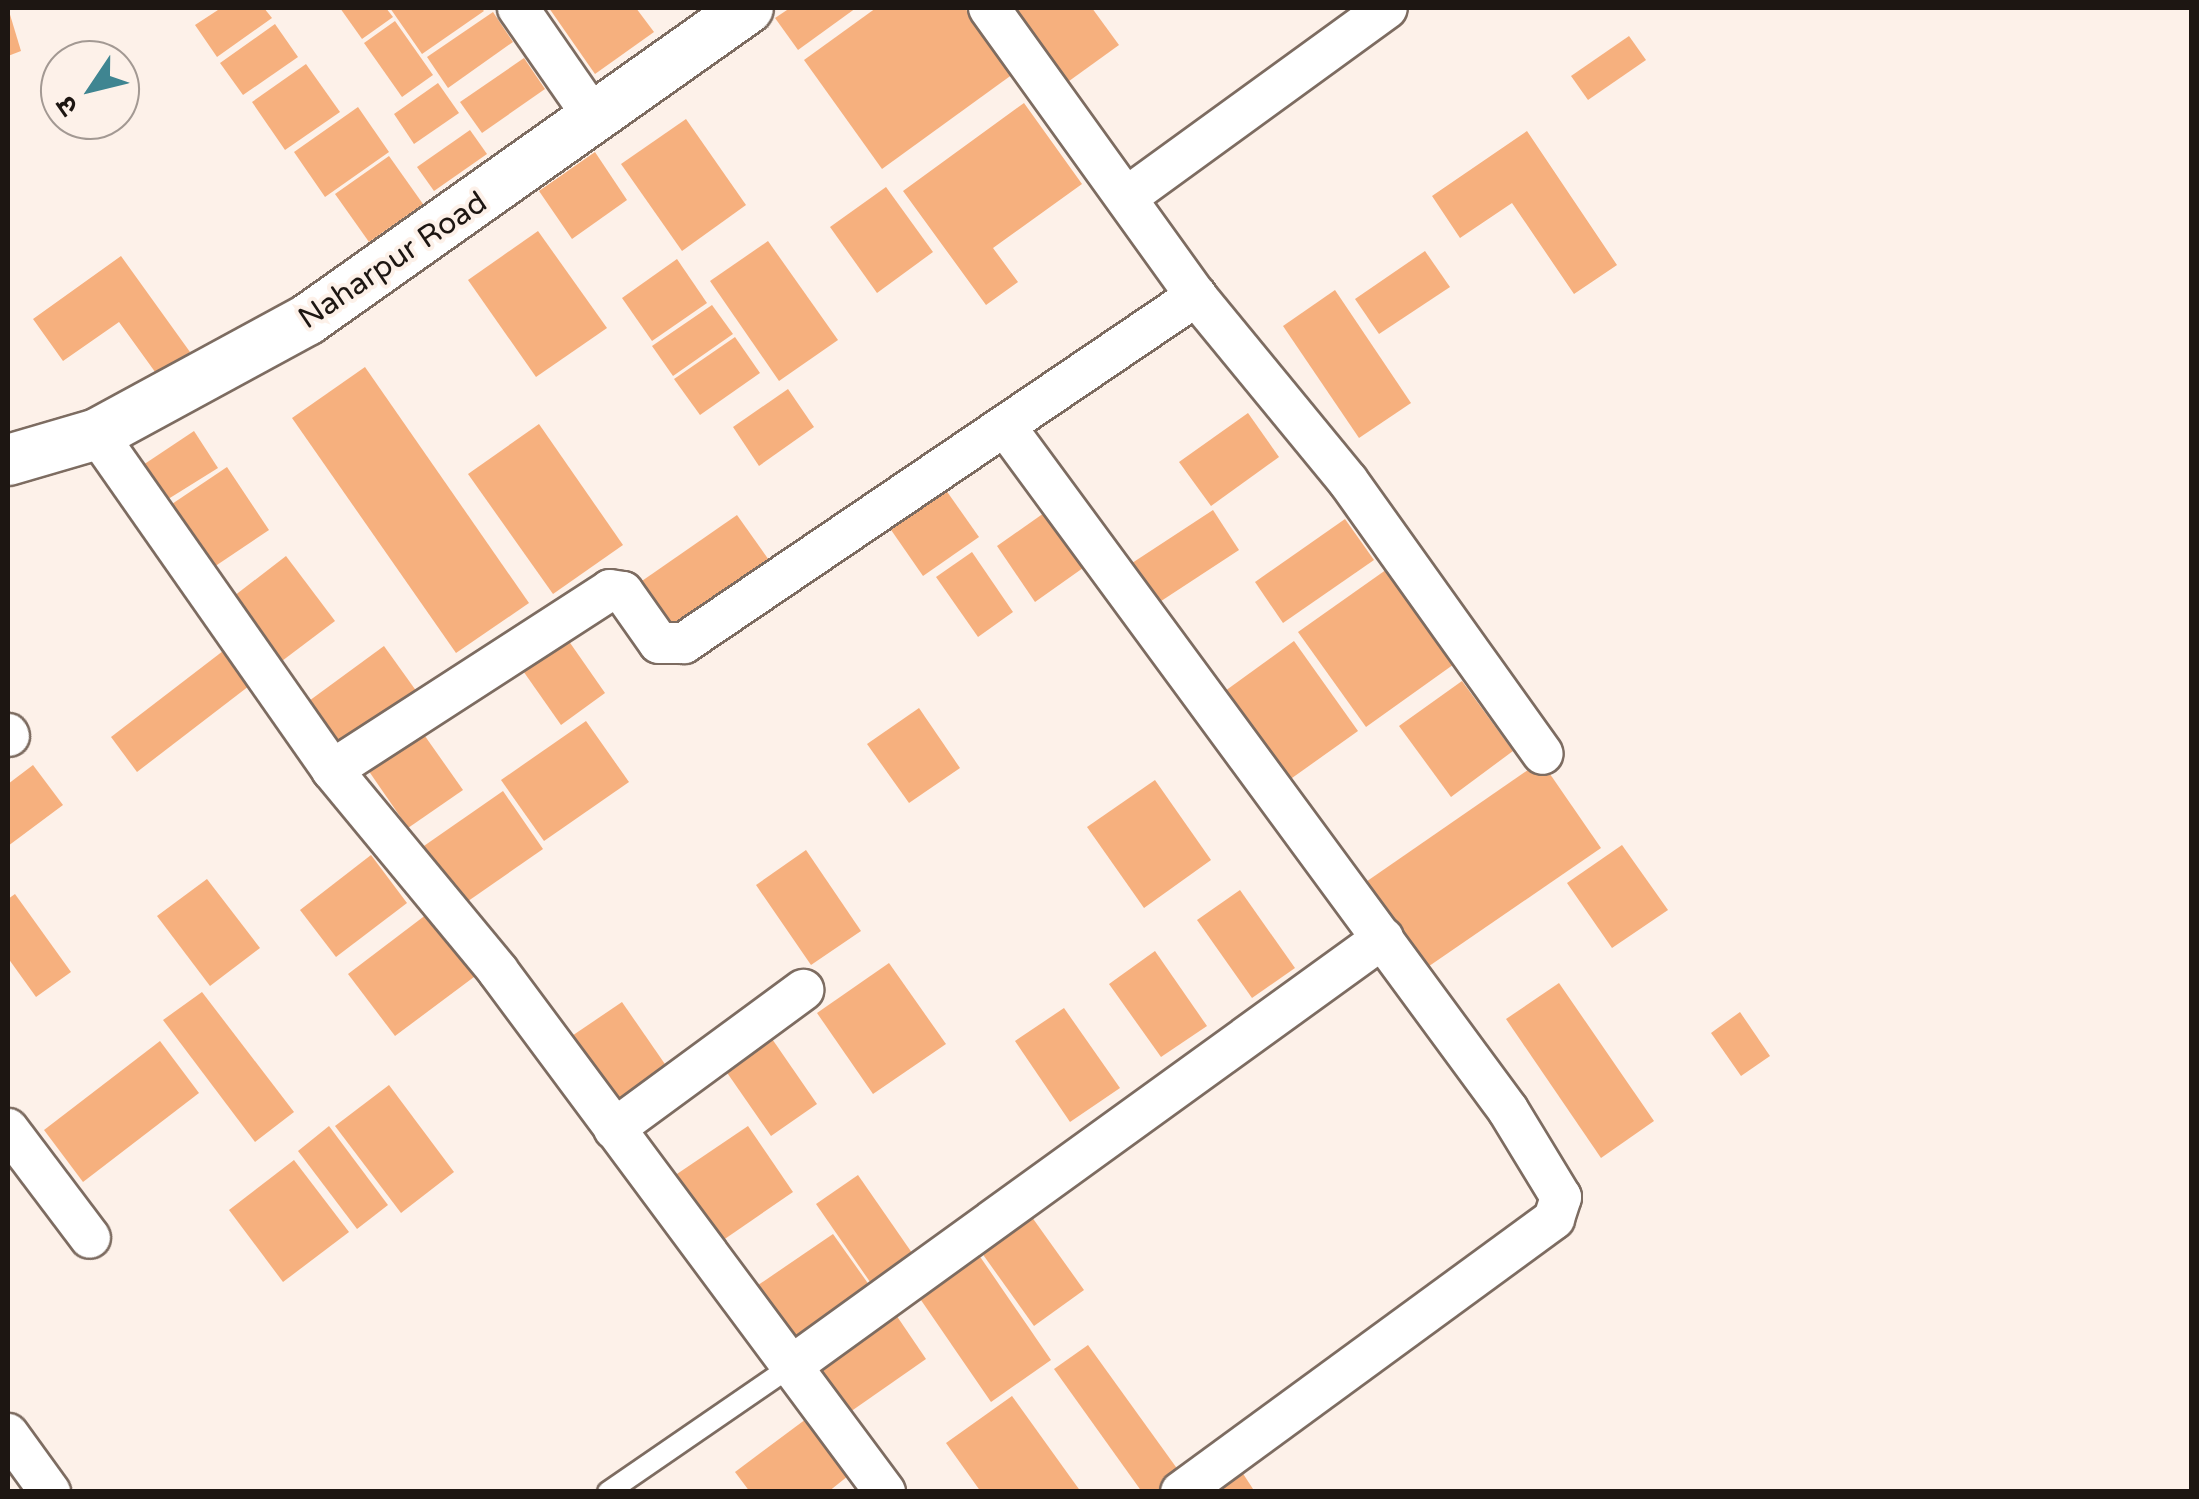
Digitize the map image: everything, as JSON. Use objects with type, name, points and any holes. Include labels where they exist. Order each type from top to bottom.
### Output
[{"type":"street","points":[[518,8],[596,119]]},
{"type":"street","points":[[989,8],[1196,296],[1348,482],[1544,754]]},
{"type":"street","points":[[1127,197],[1387,8]]},
{"type":"street","name":"Naharpur Road","points":[[8,460],[98,434],[307,320],[596,119],[740,10]]},
{"type":"street","points":[[332,770],[610,590],[623,592],[660,643],[684,643],[1196,296]]},
{"type":"street","points":[[1005,426],[1508,1110],[1554,1183],[1562,1208],[1180,1492]]},
{"type":"street","points":[[98,434],[332,770],[498,972],[885,1492]]},
{"type":"street","points":[[790,1367],[1383,938]]},
{"type":"street","points":[[614,1129],[803,990]]},
{"type":"street","points":[[8,1128],[90,1238]]},
{"type":"street","points":[[8,1434],[50,1492]]},
{"type":"lane","points":[[608,1492],[790,1367]]},
{"type":"building","points":[[8,8],[21,51],[8,56]]},
{"type":"building","points":[[221,8],[264,8],[272,18],[217,57],[195,25]]},
{"type":"building","points":[[340,8],[386,8],[393,17],[362,39]]},
{"type":"building","points":[[390,8],[481,8],[484,11],[422,54]]},
{"type":"building","points":[[549,8],[636,8],[654,32],[595,74]]},
{"type":"building","points":[[790,8],[856,8],[798,50],[775,18]]},
{"type":"building","points":[[876,8],[965,8],[1013,74],[882,169],[804,60]]},
{"type":"building","points":[[1000,8],[1092,8],[1119,45],[1058,89]]},
{"type":"building","points":[[493,12],[513,42],[448,88],[427,57]]},
{"type":"building","points":[[395,21],[433,75],[402,97],[364,43]]},
{"type":"building","points":[[275,24],[298,57],[243,95],[220,63]]},
{"type":"building","points":[[1629,36],[1646,60],[1588,100],[1571,76]]},
{"type":"building","points":[[524,58],[545,89],[482,133],[460,102]]},
{"type":"building","points":[[306,64],[340,112],[285,150],[252,102]]},
{"type":"building","points":[[438,83],[459,113],[414,144],[394,114]]},
{"type":"building","points":[[1024,103],[1082,184],[993,248],[1018,282],[986,305],[903,191]]},
{"type":"building","points":[[358,107],[389,152],[325,197],[294,152]]},
{"type":"building","points":[[686,119],[746,205],[682,251],[621,164]]},
{"type":"building","points":[[470,130],[487,154],[434,191],[417,167]]},
{"type":"building","points":[[1527,131],[1617,265],[1574,294],[1512,203],[1460,238],[1432,196]]},
{"type":"building","points":[[595,152],[627,200],[572,239],[539,191]]},
{"type":"building","points":[[389,156],[423,204],[369,242],[335,194]]},
{"type":"building","points":[[886,187],[933,252],[877,293],[830,227]]},
{"type":"building","points":[[538,231],[607,328],[536,377],[468,280]]},
{"type":"building","points":[[768,241],[838,340],[779,381],[710,281]]},
{"type":"building","points":[[1425,251],[1450,287],[1379,334],[1355,299]]},
{"type":"building","points":[[121,256],[190,352],[158,376],[119,322],[63,361],[33,319]]},
{"type":"building","points":[[677,259],[707,303],[652,341],[622,298]]},
{"type":"building","points":[[1335,290],[1411,403],[1359,438],[1283,326]]},
{"type":"building","points":[[712,305],[733,334],[673,376],[652,346]]},
{"type":"building","points":[[735,337],[760,373],[700,415],[674,379]]},
{"type":"building","points":[[365,367],[529,603],[456,653],[292,418]]},
{"type":"building","points":[[788,389],[814,427],[759,466],[733,427]]},
{"type":"building","points":[[1248,413],[1279,457],[1211,506],[1179,462]]},
{"type":"building","points":[[539,424],[623,545],[553,594],[468,474]]},
{"type":"building","points":[[194,431],[218,468],[157,506],[134,471]]},
{"type":"building","points":[[227,467],[269,530],[205,573],[163,510]]},
{"type":"building","points":[[936,476],[979,537],[923,576],[880,514]]},
{"type":"building","points":[[1213,510],[1239,550],[1152,607],[1126,567]]},
{"type":"building","points":[[1044,513],[1083,568],[1035,602],[997,546]]},
{"type":"building","points":[[737,515],[771,563],[673,631],[639,583]]},
{"type":"building","points":[[1345,519],[1374,560],[1283,623],[1255,582]]},
{"type":"building","points":[[972,552],[1013,612],[978,637],[936,577]]},
{"type":"building","points":[[286,556],[335,621],[274,667],[225,603]]},
{"type":"building","points":[[1390,567],[1457,662],[1366,727],[1298,632]]},
{"type":"building","points":[[559,627],[605,693],[561,725],[514,658]]},
{"type":"building","points":[[1294,641],[1358,731],[1278,788],[1214,699]]},
{"type":"building","points":[[384,646],[422,699],[336,762],[298,709]]},
{"type":"building","points":[[223,651],[249,686],[137,772],[111,737]]},
{"type":"building","points":[[1462,681],[1513,751],[1451,797],[1399,726]]},
{"type":"building","points":[[919,708],[960,768],[909,803],[867,744]]},
{"type":"building","points":[[586,721],[629,782],[544,841],[501,780]]},
{"type":"building","points":[[420,729],[463,790],[408,828],[366,767]]},
{"type":"building","points":[[1541,761],[1601,848],[1419,973],[1360,886]]},
{"type":"building","points":[[33,765],[63,805],[8,846],[8,784]]},
{"type":"building","points":[[1155,780],[1211,860],[1144,908],[1087,827]]},
{"type":"building","points":[[503,791],[543,849],[461,906],[421,848]]},
{"type":"building","points":[[1622,845],[1668,910],[1612,948],[1567,883]]},
{"type":"building","points":[[806,850],[861,931],[811,965],[756,885]]},
{"type":"building","points":[[371,855],[407,903],[336,957],[300,910]]},
{"type":"building","points":[[207,879],[260,948],[210,986],[157,916]]},
{"type":"building","points":[[1240,890],[1295,968],[1252,998],[1197,920]]},
{"type":"building","points":[[15,894],[71,972],[36,997],[8,958],[8,899]]},
{"type":"building","points":[[431,911],[478,974],[395,1036],[348,974]]},
{"type":"building","points":[[1155,951],[1207,1026],[1161,1057],[1109,984]]},
{"type":"building","points":[[889,963],[946,1044],[873,1094],[817,1013]]},
{"type":"building","points":[[1559,983],[1654,1121],[1601,1158],[1506,1019]]},
{"type":"building","points":[[202,992],[294,1112],[255,1142],[163,1020]]},
{"type":"building","points":[[622,1002],[667,1067],[609,1107],[563,1042]]},
{"type":"building","points":[[1064,1008],[1120,1088],[1070,1122],[1015,1041]]},
{"type":"building","points":[[1740,1012],[1770,1056],[1741,1076],[1711,1033]]},
{"type":"building","points":[[768,1033],[817,1104],[771,1136],[721,1064]]},
{"type":"building","points":[[160,1041],[199,1093],[83,1182],[44,1130]]},
{"type":"building","points":[[389,1085],[454,1172],[401,1213],[335,1126]]},
{"type":"building","points":[[329,1126],[388,1205],[357,1229],[298,1151]]},
{"type":"building","points":[[748,1126],[793,1192],[716,1245],[671,1178]]},
{"type":"building","points":[[294,1160],[349,1232],[283,1282],[229,1210]]},
{"type":"building","points":[[858,1175],[919,1263],[877,1292],[816,1204]]},
{"type":"building","points":[[1024,1206],[1084,1290],[1034,1326],[974,1242]]},
{"type":"building","points":[[833,1234],[872,1289],[787,1348],[748,1292]]},
{"type":"building","points":[[972,1245],[1051,1360],[991,1402],[912,1287]]},
{"type":"building","points":[[890,1306],[926,1359],[840,1419],[803,1365]]},
{"type":"building","points":[[1088,1345],[1181,1474],[1157,1492],[1142,1492],[1054,1369]]},
{"type":"building","points":[[1012,1396],[1081,1492],[981,1492],[946,1443]]},
{"type":"building","points":[[806,1419],[848,1476],[828,1492],[750,1492],[735,1472]]},
{"type":"building","points":[[1238,1466],[1255,1492],[1200,1492]]}]
